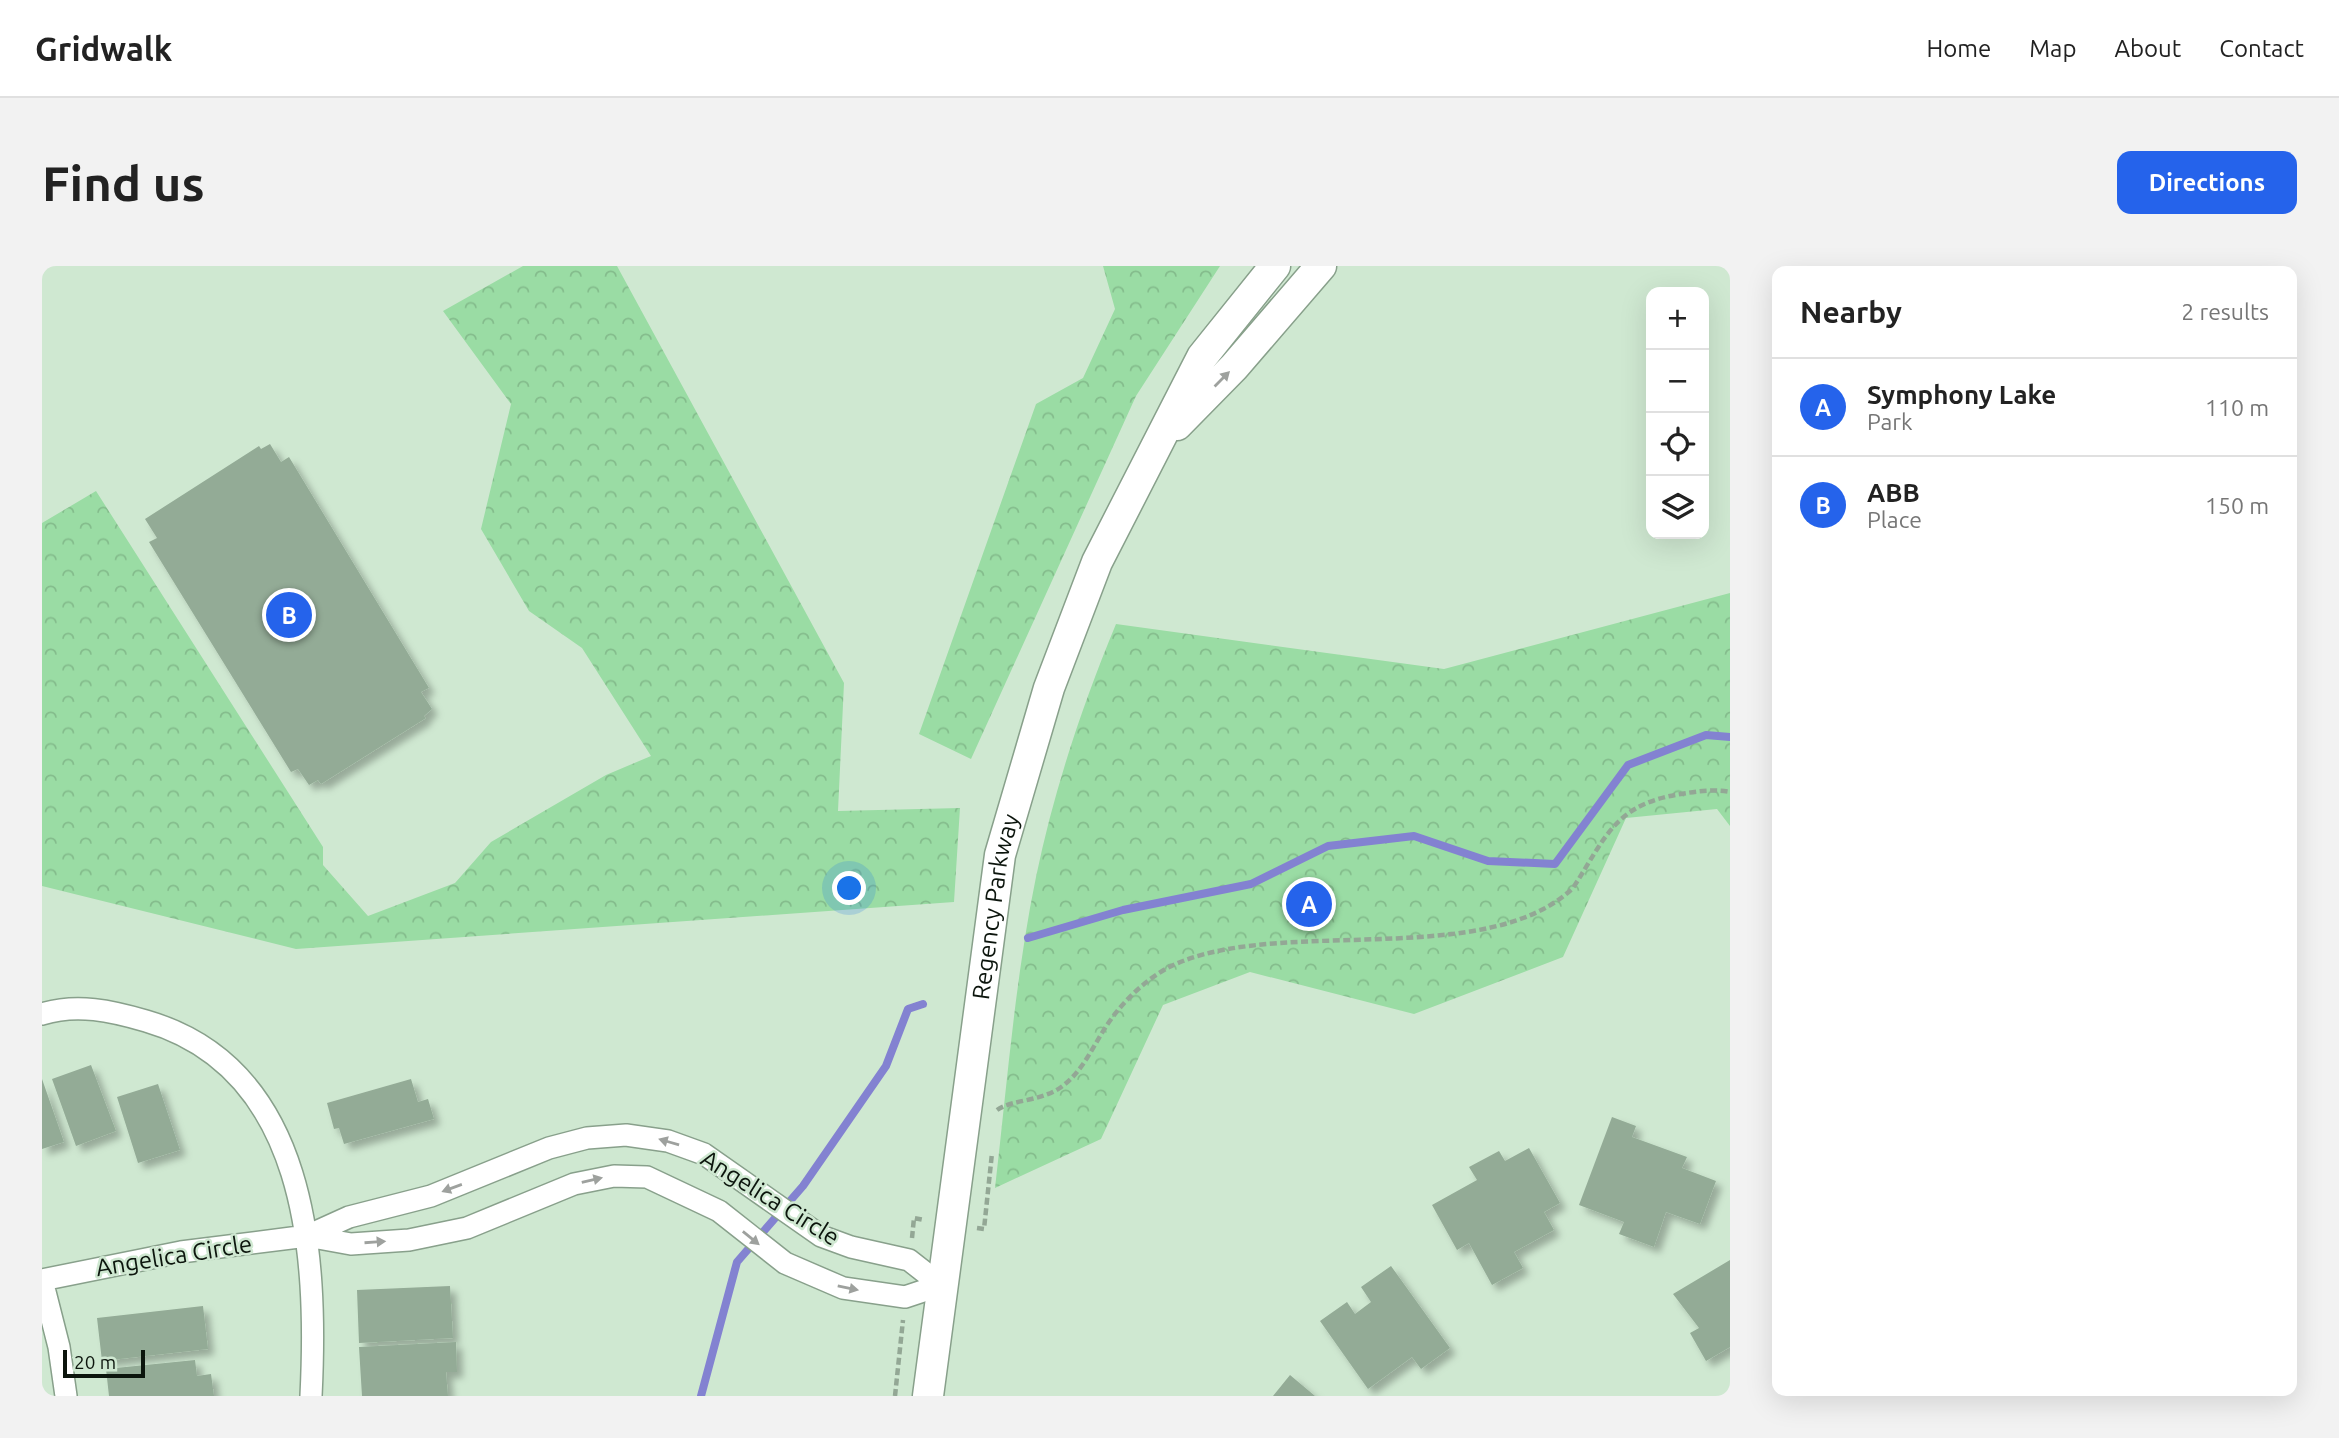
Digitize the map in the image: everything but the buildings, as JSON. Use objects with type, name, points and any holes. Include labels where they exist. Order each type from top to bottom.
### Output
[{"type":"street","name":"Regency Parkway","points":[[928,1396],[1000,855],[1049,688],[1097,562],[1202,357],[1275,266]]},
{"type":"street","name":"Regency Parkway","points":[[1157,445],[1234,366],[1321,266]]},
{"type":"street","points":[[42,1014],[82,1009],[110,1010],[160,1025],[195,1040],[238,1075],[269,1117],[285,1147],[307,1236],[315,1321],[311,1396]]},
{"type":"street","name":"Angelica Circle","points":[[42,1280],[181,1252],[307,1236],[349,1217],[443,1191],[549,1148],[606,1135],[668,1141],[704,1154],[821,1236],[851,1247],[909,1260],[941,1285]]},
{"type":"street","name":"Angelica Circle","points":[[307,1236],[351,1244],[409,1240],[467,1228],[575,1184],[614,1176],[647,1177],[719,1212],[785,1263],[843,1288],[905,1297],[941,1285]]},
{"type":"street","points":[[42,1280],[59,1347],[66,1396]]},
{"type":"path","points":[[995,1121],[997,1108],[1035,1100],[1063,1086],[1080,1069],[1119,1009],[1164,970],[1184,960],[1256,947],[1458,932],[1511,923],[1538,914],[1563,898],[1573,888],[1620,817],[1640,804],[1700,791],[1730,792]]},
{"type":"path","points":[[984,1229],[992,1148]]},
{"type":"path","points":[[912,1235],[914,1218]]},
{"type":"path","points":[[895,1396],[903,1323]]},
{"type":"green space","points":[[523,266],[617,266],[844,683],[838,811],[960,808],[954,902],[296,949],[42,886],[42,523],[96,491],[323,847],[323,865],[368,916],[455,883],[491,842],[606,775],[651,756],[582,648],[529,611],[481,529],[511,404],[443,311]]},
{"type":"green space","points":[[1103,266],[1220,266],[1136,396],[971,759],[919,734],[1036,404],[1083,378],[1115,309]]},
{"type":"green space","points":[[1730,593],[1730,826],[1717,809],[1626,818],[1563,957],[1414,1014],[1250,972],[1163,1005],[1101,1139],[995,1188],[1017,993],[1036,877],[1051,812],[1070,749],[1116,624],[1444,669]]},
{"type":"waterway","points":[[1028,938],[1123,910],[1251,884],[1328,846],[1414,836],[1488,861],[1555,864],[1628,765],[1706,735],[1730,737]]},
{"type":"waterway","points":[[701,1396],[737,1262],[803,1186],[886,1066],[908,1009],[923,1004]]},
{"type":"place","name":"ABB","points":[[289,615]]},
{"type":"place","name":"Symphony Lake","points":[[1309,904]]}]
